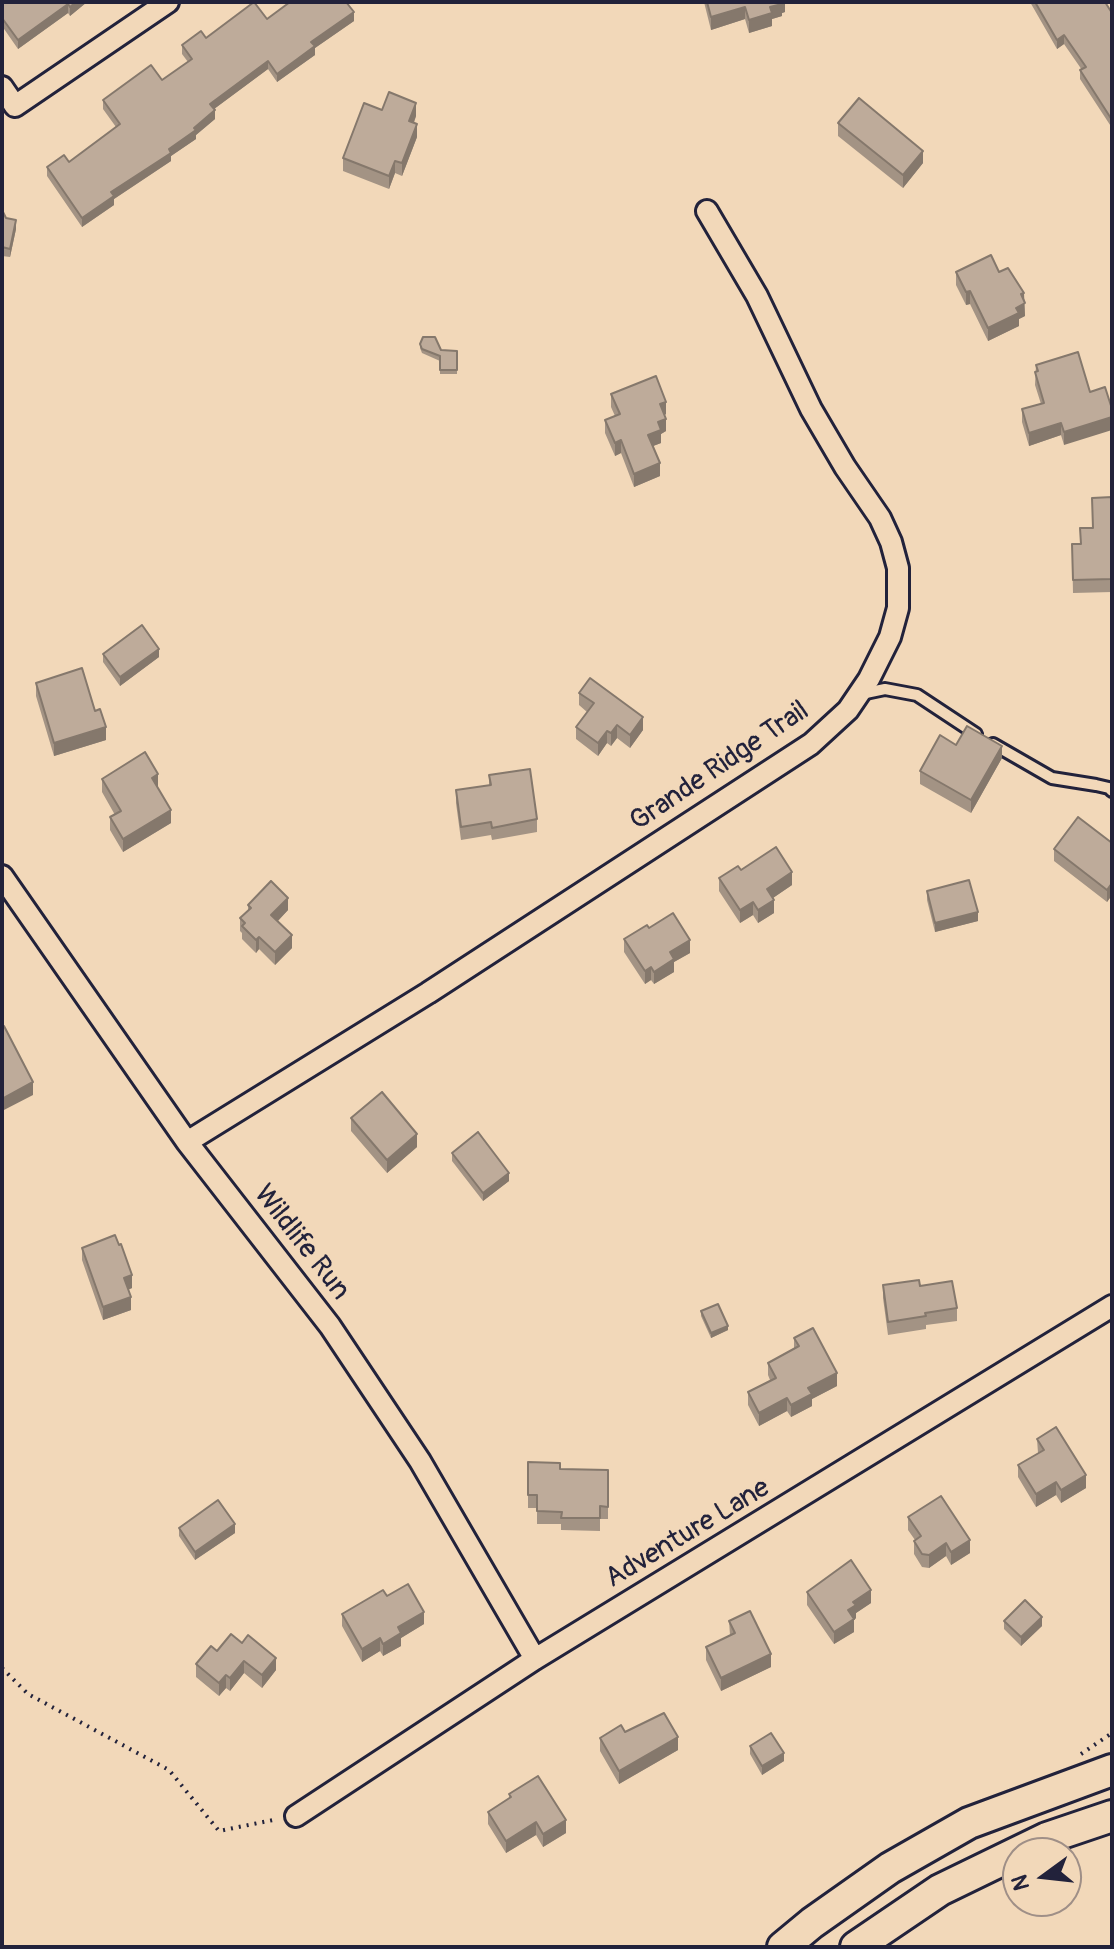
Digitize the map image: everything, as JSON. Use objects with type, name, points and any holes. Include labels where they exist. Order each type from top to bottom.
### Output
[{"type":"street","points":[[2,87],[15,106],[168,2]]},
{"type":"street","name":"Grande Ridge Trail","points":[[187,1142],[428,993],[811,744],[836,722],[859,694],[883,653],[898,608],[898,568],[891,542],[880,518],[811,409],[757,296],[707,211]]},
{"type":"street","name":"Wildlife Run","points":[[2,876],[187,1142],[330,1326],[420,1461],[535,1659]]},
{"type":"street","name":"Adventure Lane","points":[[296,1816],[535,1659],[1112,1306]]},
{"type":"street","points":[[783,1947],[890,1868],[969,1823],[1112,1770]]},
{"type":"street","points":[[856,1947],[940,1890],[1047,1838],[1112,1816]]},
{"type":"lane","points":[[859,694],[885,689],[917,695],[1052,778],[1096,785],[1112,791]]},
{"type":"path","points":[[2,1668],[28,1694],[169,1770],[219,1831],[296,1816]]},
{"type":"building","points":[[2,2],[76,2],[70,7],[68,4],[18,40],[2,18]]},
{"type":"building","points":[[254,2],[267,19],[290,2],[346,2],[354,12],[311,42],[315,46],[277,74],[268,61],[210,104],[215,110],[194,128],[196,130],[169,149],[171,153],[111,192],[114,196],[82,218],[47,167],[64,155],[69,162],[120,124],[103,100],[151,65],[162,80],[192,59],[182,45],[201,31],[206,38]]},
{"type":"building","points":[[707,2],[782,4],[770,7],[772,13],[749,20],[745,7],[711,17]]},
{"type":"building","points":[[1035,2],[1105,2],[1112,13],[1112,120],[1080,70],[1086,67],[1064,35],[1057,40]]},
{"type":"building","points":[[389,92],[416,103],[409,121],[417,124],[402,163],[395,161],[389,176],[343,158],[364,103],[382,110]]},
{"type":"building","points":[[859,98],[923,151],[903,175],[838,123]]},
{"type":"building","points":[[2,210],[6,218],[16,220],[10,249],[2,247]]},
{"type":"building","points":[[991,255],[999,272],[1008,268],[1024,293],[1021,294],[1025,303],[1016,308],[1019,313],[988,328],[970,291],[966,292],[956,272]]},
{"type":"building","points":[[423,337],[435,337],[441,350],[457,351],[457,370],[440,370],[440,356],[422,349],[420,344]]},
{"type":"building","points":[[1078,352],[1090,392],[1105,387],[1112,417],[1064,432],[1061,423],[1029,433],[1022,409],[1044,403],[1035,372],[1038,371],[1036,365]]},
{"type":"building","points":[[656,376],[666,402],[660,404],[666,419],[658,422],[661,430],[648,435],[660,463],[634,474],[621,440],[615,443],[605,420],[620,414],[611,394]]},
{"type":"building","points":[[1112,497],[1112,579],[1073,580],[1072,544],[1081,544],[1080,528],[1093,528],[1092,498]]},
{"type":"building","points":[[142,625],[159,649],[120,677],[103,654]]},
{"type":"building","points":[[82,668],[95,711],[100,709],[106,727],[54,743],[36,683]]},
{"type":"building","points":[[590,678],[643,717],[630,735],[617,725],[611,733],[607,731],[598,743],[576,727],[594,703],[579,693]]},
{"type":"building","points":[[967,726],[1002,746],[971,800],[920,771],[940,735],[956,745]]},
{"type":"building","points":[[145,752],[158,774],[152,778],[171,810],[123,839],[110,817],[121,811],[102,779]]},
{"type":"building","points":[[530,769],[537,819],[492,828],[491,822],[461,827],[456,790],[491,785],[489,775]]},
{"type":"building","points":[[1078,817],[1112,843],[1112,883],[1107,890],[1054,849]]},
{"type":"building","points":[[776,847],[792,872],[767,889],[774,900],[758,910],[753,902],[740,910],[719,878],[738,866],[741,870]]},
{"type":"building","points":[[969,880],[978,912],[935,923],[927,891]]},
{"type":"building","points":[[271,881],[288,898],[271,915],[292,935],[275,952],[259,937],[256,940],[242,926],[245,923],[240,918]]},
{"type":"building","points":[[673,913],[690,940],[670,952],[674,959],[654,972],[651,967],[645,971],[624,939]]},
{"type":"building","points":[[4,1026],[33,1082],[2,1099],[2,1028]]},
{"type":"building","points":[[382,1092],[417,1134],[387,1160],[351,1118]]},
{"type":"building","points":[[478,1132],[509,1173],[483,1193],[452,1153]]},
{"type":"building","points":[[115,1235],[132,1275],[124,1278],[131,1297],[103,1307],[82,1248]]},
{"type":"building","points":[[919,1280],[920,1286],[952,1281],[957,1308],[888,1322],[883,1285]]},
{"type":"building","points":[[718,1304],[728,1326],[711,1333],[701,1311]]},
{"type":"building","points":[[813,1328],[837,1373],[808,1388],[812,1394],[791,1405],[787,1398],[759,1413],[748,1392],[776,1378],[768,1363],[799,1346],[794,1338]]},
{"type":"building","points":[[1056,1427],[1086,1475],[1061,1490],[1056,1482],[1036,1494],[1018,1465],[1044,1450],[1037,1439]]},
{"type":"building","points":[[528,1462],[560,1463],[560,1469],[608,1470],[608,1507],[600,1506],[600,1518],[561,1518],[562,1512],[537,1511],[537,1495],[528,1495]]},
{"type":"building","points":[[941,1496],[970,1540],[951,1552],[946,1543],[929,1555],[922,1554],[914,1541],[921,1536],[908,1517]]},
{"type":"building","points":[[218,1500],[235,1524],[195,1552],[179,1528]]},
{"type":"building","points":[[851,1560],[871,1590],[853,1602],[856,1605],[848,1610],[854,1619],[834,1632],[807,1592]]},
{"type":"building","points":[[408,1584],[424,1612],[398,1627],[401,1633],[383,1644],[380,1638],[362,1649],[342,1614],[383,1590],[387,1596]]},
{"type":"building","points":[[1025,1600],[1042,1617],[1021,1637],[1004,1621]]},
{"type":"building","points":[[750,1611],[771,1654],[721,1678],[706,1647],[735,1633],[729,1621]]},
{"type":"building","points":[[231,1634],[242,1643],[248,1635],[276,1658],[262,1675],[244,1661],[230,1678],[226,1675],[219,1683],[196,1664],[211,1646],[217,1651]]},
{"type":"building","points":[[664,1713],[678,1737],[619,1771],[600,1738],[621,1725],[625,1732]]},
{"type":"building","points":[[771,1733],[784,1753],[762,1766],[750,1746]]},
{"type":"building","points":[[538,1776],[566,1820],[543,1834],[536,1822],[506,1841],[488,1812]]}]
